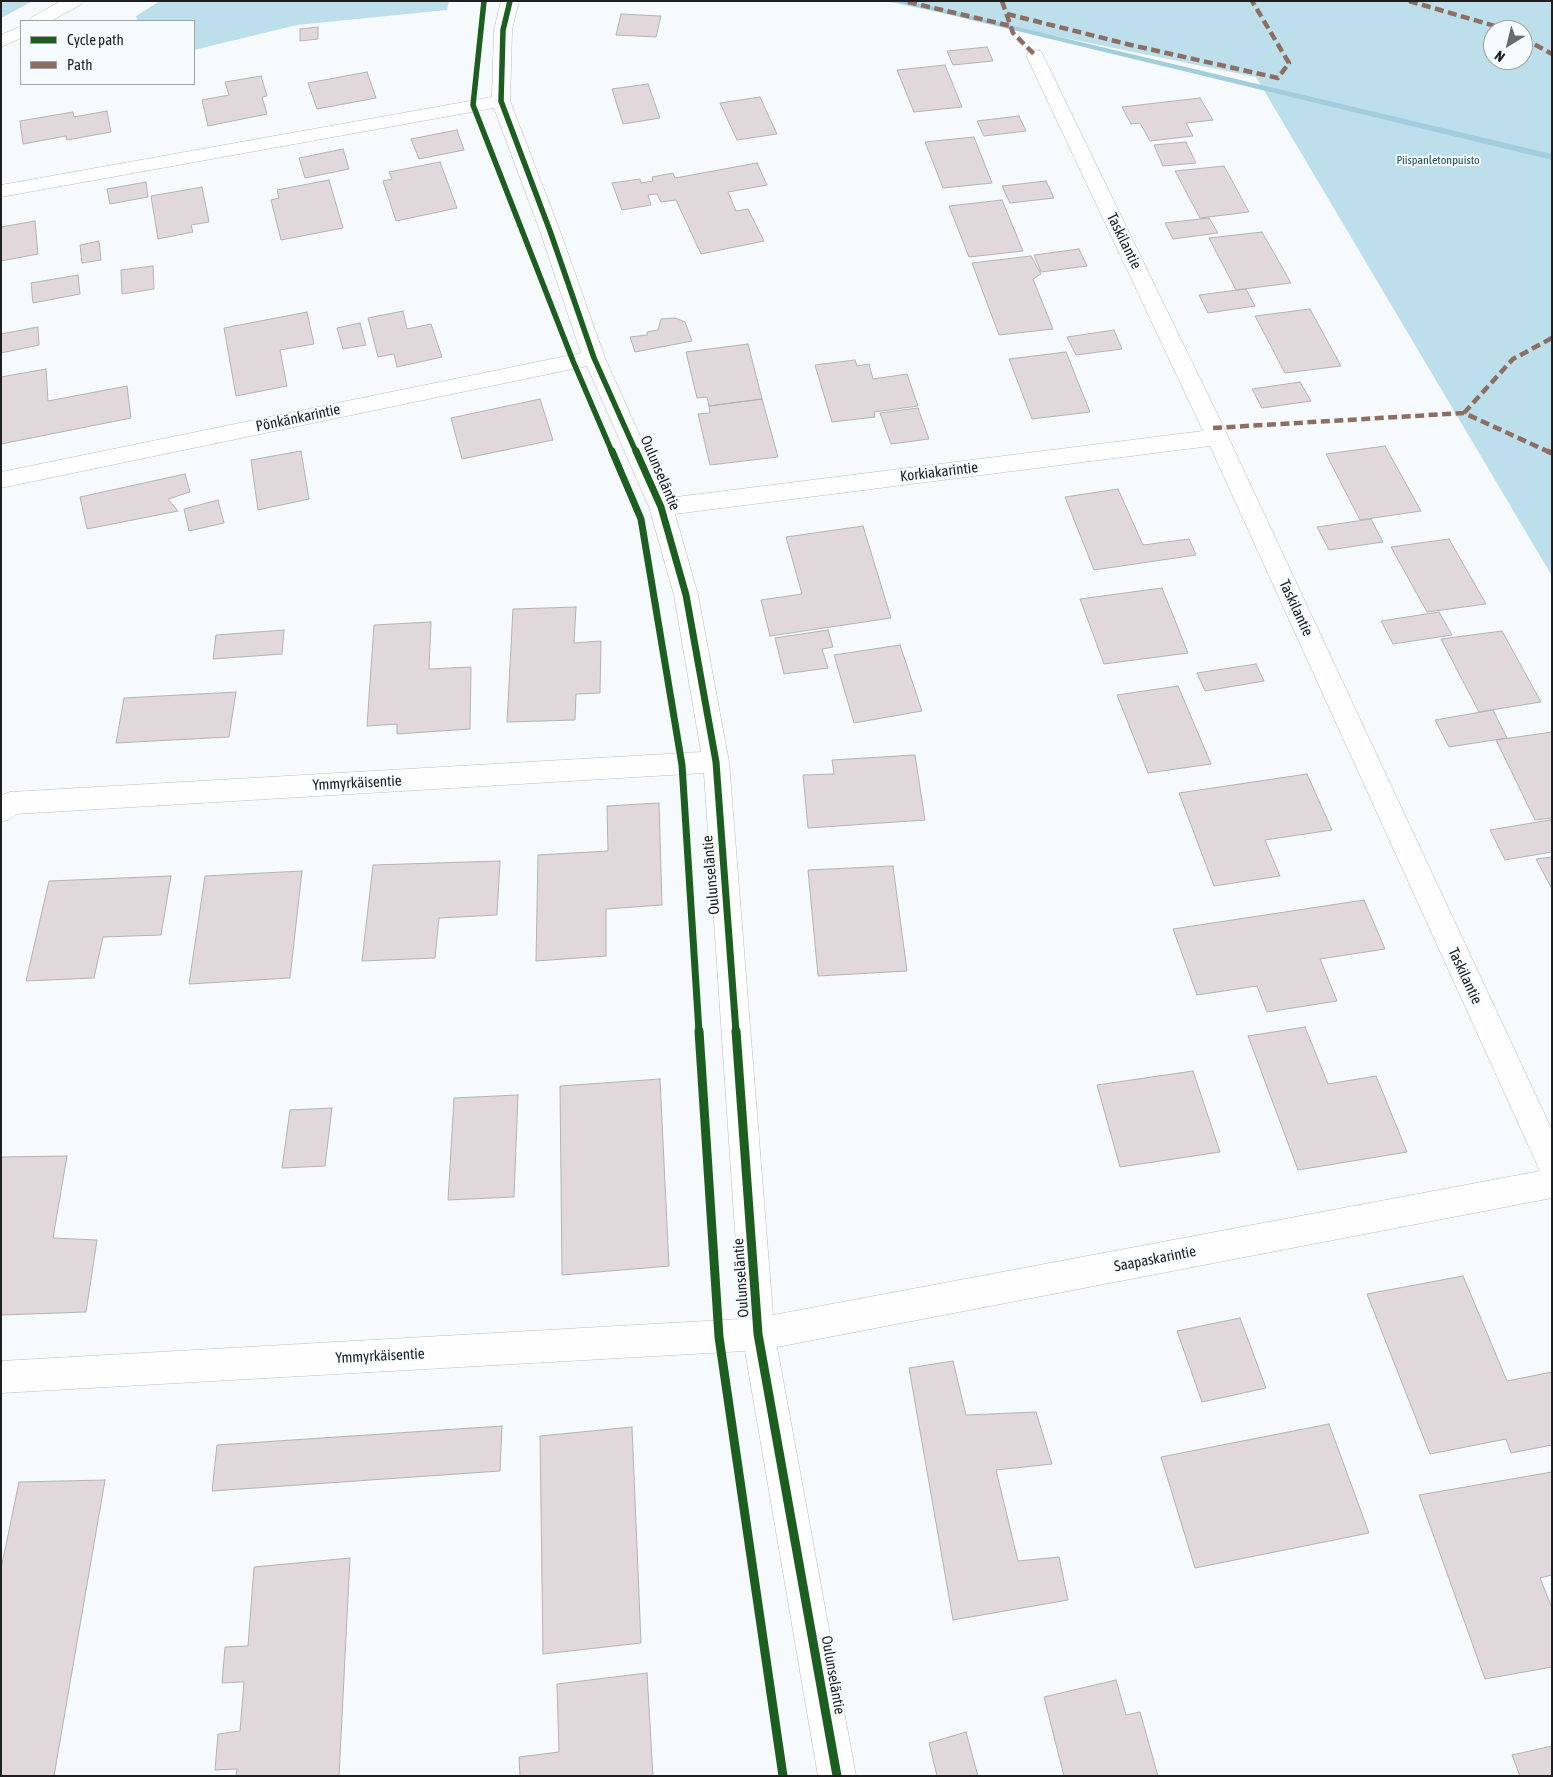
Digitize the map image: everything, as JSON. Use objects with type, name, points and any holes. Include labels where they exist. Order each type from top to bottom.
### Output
[{"type":"street","points":[[40,20],[74,1]]},
{"type":"street","name":"Oulunseläntie","points":[[510,1],[504,30],[501,101],[550,231],[594,358],[661,507],[686,595],[716,762],[758,1334],[837,1776]]},
{"type":"street","points":[[1,42],[20,32]]},
{"type":"street","name":"Taskilantie","points":[[1035,55],[1217,437],[1552,1164]]},
{"type":"street","points":[[1,191],[501,101]]},
{"type":"street","name":"Pönkänkarintie","points":[[1,480],[594,358]]},
{"type":"street","name":"Korkiakarintie","points":[[661,507],[1217,437]]},
{"type":"street","name":"Ymmyrkäisentie","points":[[1,811],[10,803],[716,762]]},
{"type":"street","name":"Saapaskarintie","points":[[758,1334],[1552,1183]]},
{"type":"street","name":"Ymmyrkäisentie","points":[[1,1378],[758,1334]]},
{"type":"green space","points":[[1,1],[33,1],[1,18]]},
{"type":"green space","points":[[160,1],[449,1],[447,10],[297,25],[195,50],[195,20],[137,20],[136,16]]},
{"type":"green space","name":"Piispanletonpuisto","points":[[884,1],[1552,1],[1552,576],[1256,77]]},
{"type":"building","points":[[621,14],[661,16],[656,37],[616,35]]},
{"type":"building","points":[[318,27],[318,39],[300,41],[300,29]]},
{"type":"building","points":[[987,47],[993,61],[953,65],[947,51]]},
{"type":"building","points":[[945,65],[962,107],[914,112],[897,70]]},
{"type":"building","points":[[367,72],[376,98],[317,109],[308,83]]},
{"type":"building","points":[[261,76],[267,96],[262,97],[267,114],[208,126],[202,100],[229,95],[225,82]]},
{"type":"building","points":[[648,84],[660,118],[623,124],[612,89]]},
{"type":"building","points":[[760,97],[777,134],[737,140],[720,103]]},
{"type":"building","points":[[1200,98],[1213,120],[1186,123],[1193,136],[1150,141],[1140,123],[1131,124],[1122,107]]},
{"type":"building","points":[[107,111],[111,132],[67,140],[66,136],[23,144],[20,121],[73,112],[74,117]]},
{"type":"building","points":[[1019,116],[1026,131],[984,136],[977,121]]},
{"type":"building","points":[[457,130],[464,150],[419,159],[411,139]]},
{"type":"building","points":[[974,137],[992,183],[943,188],[925,142]]},
{"type":"building","points":[[1186,142],[1196,163],[1163,166],[1154,145]]},
{"type":"building","points":[[343,149],[349,169],[305,178],[299,158]]},
{"type":"building","points":[[440,162],[457,208],[396,221],[383,181],[392,179],[389,172]]},
{"type":"building","points":[[757,163],[767,185],[728,192],[736,211],[748,209],[764,241],[701,254],[676,200],[661,202],[657,194],[648,195],[651,205],[622,210],[612,183],[640,179],[641,183],[653,181],[652,177],[673,173],[675,178]]},
{"type":"building","points":[[1224,166],[1249,212],[1200,218],[1175,171]]},
{"type":"building","points":[[329,180],[343,228],[281,240],[271,200],[279,198],[277,190]]},
{"type":"building","points":[[1046,181],[1054,198],[1010,203],[1002,186]]},
{"type":"building","points":[[146,182],[148,197],[110,204],[107,189]]},
{"type":"building","points":[[202,187],[209,222],[191,225],[193,232],[158,239],[151,196]]},
{"type":"building","points":[[1002,200],[1023,251],[969,257],[949,206]]},
{"type":"building","points":[[1209,218],[1218,233],[1173,239],[1165,223]]},
{"type":"building","points":[[35,221],[38,254],[1,261],[1,227]]},
{"type":"building","points":[[1262,232],[1291,283],[1236,290],[1209,238]]},
{"type":"building","points":[[99,241],[101,260],[82,263],[80,245]]},
{"type":"building","points":[[1079,249],[1087,266],[1041,272],[1034,255]]},
{"type":"building","points":[[1031,256],[1041,274],[1033,279],[1053,329],[999,335],[972,263]]},
{"type":"building","points":[[153,266],[154,289],[122,294],[121,270]]},
{"type":"building","points":[[78,275],[80,294],[33,303],[31,283]]},
{"type":"building","points":[[1246,289],[1255,306],[1208,313],[1199,295]]},
{"type":"building","points":[[1310,309],[1341,366],[1285,373],[1255,316]]},
{"type":"building","points":[[403,311],[407,329],[431,324],[442,357],[397,367],[394,354],[378,357],[368,318]]},
{"type":"building","points":[[307,312],[314,344],[280,350],[287,386],[236,396],[224,328]]},
{"type":"building","points":[[675,318],[685,322],[692,341],[635,352],[630,337],[647,335],[647,332],[658,330],[661,319]]},
{"type":"building","points":[[360,323],[366,345],[343,349],[337,328]]},
{"type":"building","points":[[38,327],[39,345],[1,353],[1,334]]},
{"type":"building","points":[[1114,330],[1122,349],[1076,355],[1067,337]]},
{"type":"building","points":[[748,344],[762,399],[709,406],[707,397],[697,398],[686,352]]},
{"type":"building","points":[[1066,352],[1090,412],[1032,419],[1009,359]]},
{"type":"building","points":[[855,360],[857,366],[869,364],[873,379],[907,374],[918,406],[874,412],[875,417],[832,422],[815,365]]},
{"type":"building","points":[[46,369],[48,401],[127,386],[131,418],[1,444],[1,377]]},
{"type":"building","points":[[1300,382],[1311,401],[1262,408],[1252,389]]},
{"type":"building","points":[[540,399],[553,440],[462,459],[451,418]]},
{"type":"building","points":[[762,399],[778,457],[710,465],[698,414],[710,413],[709,406]]},
{"type":"building","points":[[918,408],[929,439],[891,444],[880,413]]},
{"type":"building","points":[[1385,446],[1421,511],[1360,520],[1326,454]]},
{"type":"building","points":[[301,451],[309,499],[258,510],[251,460]]},
{"type":"building","points":[[185,474],[190,492],[168,499],[178,511],[87,529],[80,497]]},
{"type":"building","points":[[1118,489],[1143,545],[1189,539],[1196,555],[1094,570],[1065,497]]},
{"type":"building","points":[[218,500],[224,523],[189,531],[184,509]]},
{"type":"building","points":[[1371,519],[1383,542],[1329,550],[1317,527]]},
{"type":"building","points":[[863,526],[891,618],[770,636],[761,600],[802,594],[786,537]]},
{"type":"building","points":[[1449,539],[1486,604],[1427,612],[1391,547]]},
{"type":"building","points":[[1162,588],[1188,653],[1104,664],[1080,599]]},
{"type":"building","points":[[576,607],[574,643],[601,641],[600,693],[576,694],[575,720],[507,722],[513,609]]},
{"type":"building","points":[[1439,612],[1452,635],[1393,644],[1381,621]]},
{"type":"building","points":[[431,622],[429,669],[471,667],[470,729],[397,734],[397,724],[367,726],[374,625]]},
{"type":"building","points":[[284,630],[282,654],[213,659],[216,635]]},
{"type":"building","points":[[828,630],[833,647],[822,649],[828,668],[784,674],[775,638]]},
{"type":"building","points":[[1502,631],[1541,702],[1479,712],[1441,639]]},
{"type":"building","points":[[900,645],[922,711],[854,723],[834,655]]},
{"type":"building","points":[[1256,664],[1264,681],[1205,691],[1197,673]]},
{"type":"building","points":[[1178,686],[1211,764],[1148,773],[1117,695]]},
{"type":"building","points":[[236,692],[229,737],[116,743],[124,698]]},
{"type":"building","points":[[1493,710],[1507,738],[1449,747],[1435,720]]},
{"type":"building","points":[[1552,732],[1552,818],[1535,820],[1496,740]]},
{"type":"building","points":[[915,755],[925,820],[808,828],[803,775],[834,774],[832,760]]},
{"type":"building","points":[[1307,774],[1332,830],[1265,840],[1280,876],[1214,886],[1179,793]]},
{"type":"building","points":[[659,803],[662,905],[606,909],[606,956],[536,961],[538,855],[608,851],[607,806]]},
{"type":"building","points":[[1550,820],[1552,823],[1552,852],[1505,860],[1490,830]]},
{"type":"building","points":[[1552,857],[1552,889],[1536,859]]},
{"type":"building","points":[[500,861],[497,915],[439,918],[435,958],[362,961],[373,865]]},
{"type":"building","points":[[893,866],[907,971],[818,976],[808,870]]},
{"type":"building","points":[[302,871],[290,978],[189,984],[205,876]]},
{"type":"building","points":[[171,876],[161,935],[103,937],[94,978],[26,981],[49,881]]},
{"type":"building","points":[[1364,900],[1385,949],[1320,959],[1337,1001],[1267,1012],[1257,986],[1197,995],[1173,929]]},
{"type":"building","points":[[1305,1027],[1328,1084],[1376,1076],[1407,1152],[1298,1170],[1248,1036]]},
{"type":"building","points":[[1193,1071],[1220,1152],[1120,1167],[1097,1085]]},
{"type":"building","points":[[660,1079],[669,1266],[562,1275],[560,1086]]},
{"type":"building","points":[[518,1095],[514,1197],[448,1200],[454,1098]]},
{"type":"building","points":[[332,1108],[325,1166],[282,1168],[290,1110]]},
{"type":"building","points":[[67,1156],[53,1238],[97,1240],[86,1312],[1,1315],[1,1157]]},
{"type":"building","points":[[1463,1276],[1507,1381],[1552,1372],[1552,1445],[1511,1453],[1506,1439],[1430,1454],[1367,1294]]},
{"type":"building","points":[[1240,1318],[1266,1388],[1202,1402],[1177,1331]]},
{"type":"building","points":[[953,1361],[966,1415],[1036,1412],[1052,1464],[996,1470],[1018,1561],[1059,1557],[1068,1600],[953,1620],[909,1368]]},
{"type":"building","points":[[1329,1424],[1369,1533],[1195,1568],[1161,1457]]},
{"type":"building","points":[[502,1426],[500,1471],[212,1491],[217,1445]]},
{"type":"building","points":[[632,1427],[641,1643],[543,1654],[540,1436]]},
{"type":"building","points":[[1552,1472],[1552,1575],[1540,1578],[1552,1608],[1552,1667],[1485,1679],[1419,1495]]},
{"type":"building","points":[[105,1480],[54,1776],[1,1776],[1,1569],[19,1482]]},
{"type":"building","points":[[350,1558],[339,1776],[236,1776],[237,1769],[215,1770],[218,1734],[240,1731],[244,1682],[222,1683],[225,1647],[248,1646],[254,1567]]},
{"type":"building","points":[[647,1673],[653,1776],[520,1776],[519,1757],[559,1752],[557,1684]]},
{"type":"building","points":[[1116,1680],[1126,1715],[1140,1712],[1158,1776],[1064,1776],[1044,1697]]},
{"type":"building","points":[[966,1732],[978,1776],[937,1776],[929,1743]]},
{"type":"building","points":[[1552,1746],[1552,1776],[1520,1776],[1512,1755]]},
{"type":"waterway","points":[[897,1],[1552,157]]},
{"type":"marked path","points":[[1002,1],[1013,33],[1035,55]]},
{"type":"marked path","points":[[1007,14],[1131,45],[1278,78],[1289,63],[1252,1]]},
{"type":"marked path","points":[[1409,1],[1483,22]]},
{"type":"marked path","points":[[908,2],[1011,26]]},
{"type":"marked path","points":[[1533,44],[1552,54]]},
{"type":"marked path","points":[[1464,413],[1513,359],[1552,338]]},
{"type":"marked path","points":[[1213,428],[1464,413],[1552,453]]},
{"type":"cycle path","points":[[484,1],[473,105],[573,361],[641,519],[682,765],[719,1337],[783,1776]]},
{"type":"cycle path","points":[[510,1],[503,30],[501,101],[550,231],[594,358],[661,507],[686,595],[716,762],[758,1334],[837,1776]]}]
